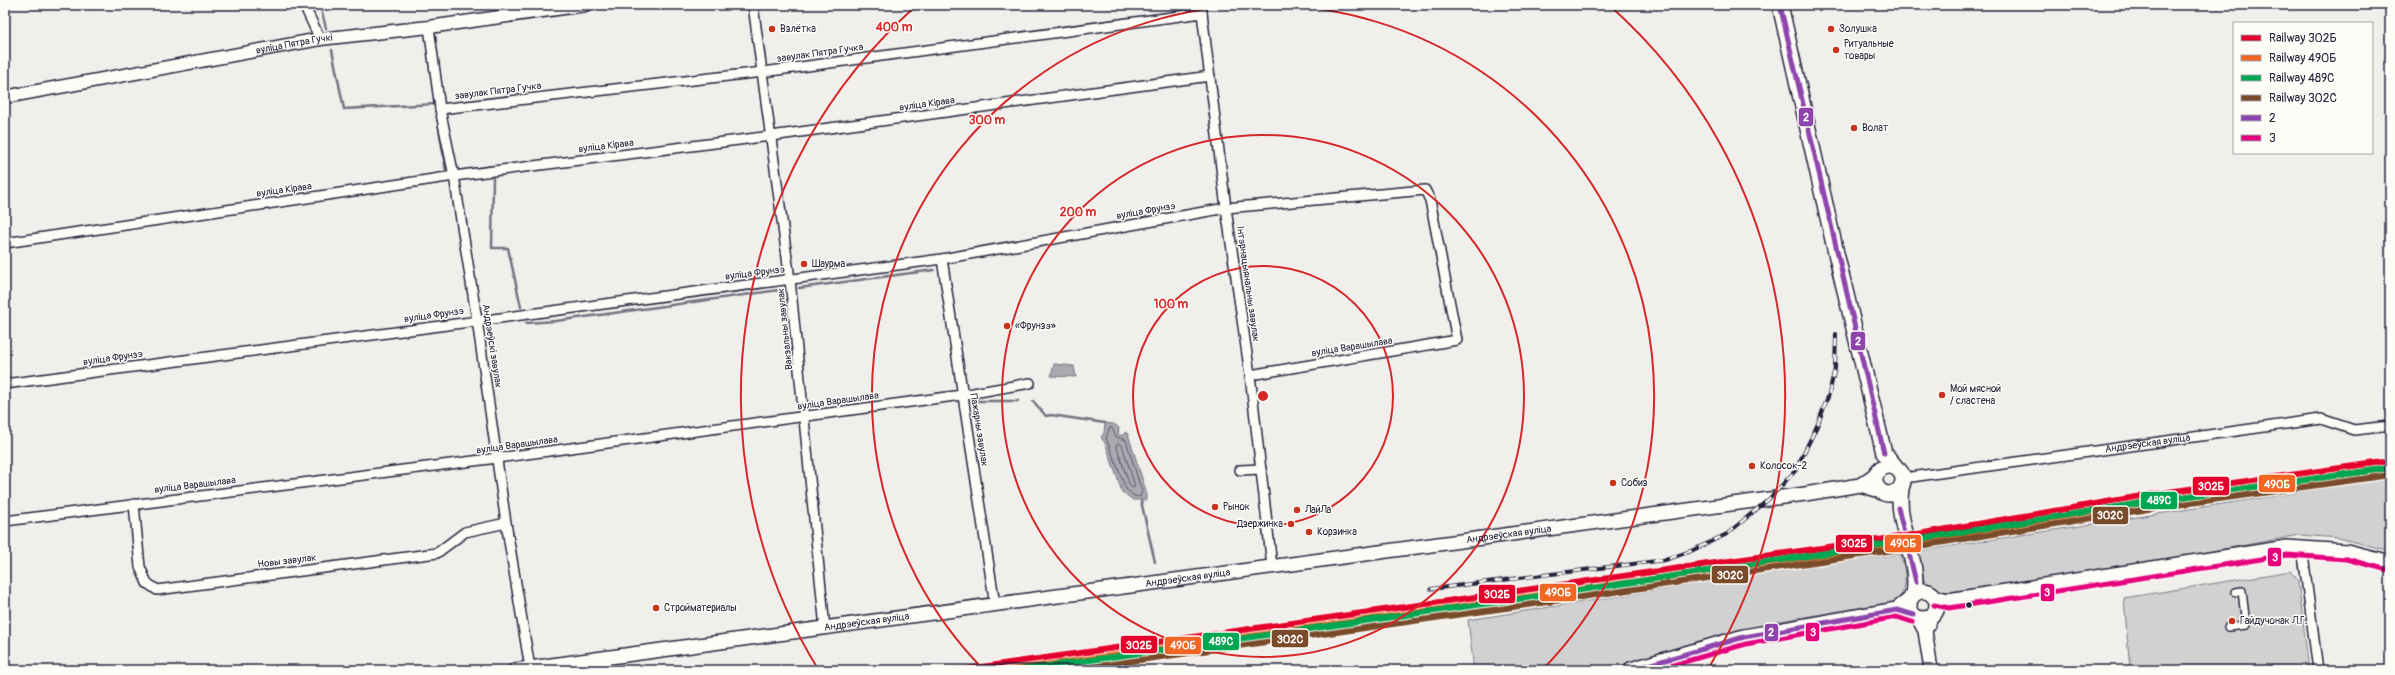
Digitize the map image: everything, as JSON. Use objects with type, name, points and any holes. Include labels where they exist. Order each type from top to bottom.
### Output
[{"type":"main road","points":[[1780,5],[1836,253],[1884,453],[1900,478],[1898,508],[1925,605],[1931,670]]},
{"type":"main road","points":[[1884,453],[1875,482],[1882,492],[1898,508]]},
{"type":"main road","points":[[1878,471],[1887,465],[1900,478]]},
{"type":"main road","name":"Андрэеўская вуліца","points":[[1860,485],[1878,471]]},
{"type":"main road","points":[[1882,492],[1894,493],[1900,478]]},
{"type":"main road","name":"Андрэеўская вуліца","points":[[515,670],[1272,566],[1636,518],[1860,485],[1882,492]]},
{"type":"main road","points":[[1631,670],[1744,637],[1925,605],[2266,550],[2302,547],[2347,552],[2390,563]]},
{"type":"street","points":[[304,5],[320,39]]},
{"type":"street","name":"вуліца Пятра Гучкі","points":[[5,97],[320,39],[429,27],[585,5]]},
{"type":"street","name":"Вакзальны завулак","points":[[752,5],[790,280],[805,416],[825,628]]},
{"type":"street","name":"завулак Пятра Гучка","points":[[440,109],[762,72],[1201,9]]},
{"type":"street","name":"Інтэрнацыянальны завулак","points":[[1201,9],[1226,208],[1250,375],[1272,566]]},
{"type":"street","name":"Андрэеўскі завулак","points":[[429,27],[440,109],[454,176],[498,458],[506,523],[530,668]]},
{"type":"street","name":"вуліца Кірава","points":[[5,242],[454,176],[771,136],[1210,76]]},
{"type":"street","name":"вуліца Фрунзэ","points":[[5,384],[942,259],[1226,208],[1425,190],[1430,200],[1457,340]]},
{"type":"street","name":"Пажарны завулак","points":[[942,259],[995,605]]},
{"type":"street","name":"вуліца Варашылава","points":[[1250,375],[1457,340]]},
{"type":"street","name":"вуліца Варашылава","points":[[5,521],[498,458],[962,395],[1030,383]]},
{"type":"street","name":"Андрэеўская вуліца","points":[[1900,478],[2321,419],[2354,430],[2390,426]]},
{"type":"street","points":[[1240,470],[1261,469]]},
{"type":"street","name":"Новы завулак","points":[[134,504],[140,567],[147,583],[157,590],[437,553],[465,532],[506,523]]},
{"type":"street","points":[[2302,547],[2318,670]]},
{"type":"street","points":[[2228,627],[2246,625],[2242,591],[2236,592]]},
{"type":"street","points":[[5,666],[6,670]]},
{"type":"shaded area","points":[[2390,478],[2390,551],[2339,538],[2300,535],[2108,570],[1941,593],[1929,587],[1925,582],[1921,571],[1918,551]]},
{"type":"shaded area","points":[[1900,554],[1905,572],[1905,584],[1904,590],[1897,601],[1781,621],[1721,635],[1613,670],[1474,670],[1468,620],[1809,566]]},
{"type":"shaded area","points":[[2291,571],[2298,581],[2309,670],[2130,670],[2124,598]]},
{"type":"water","points":[[1054,364],[1074,366],[1076,377],[1051,376]]},
{"type":"water","points":[[1105,423],[1114,424],[1119,428],[1118,435],[1124,435],[1125,432],[1128,434],[1146,491],[1146,500],[1133,500],[1122,492],[1106,445],[1101,437],[1104,433]]},
{"type":"waterway","points":[[320,5],[326,28]]},
{"type":"waterway","points":[[332,50],[344,109],[435,104],[435,106]]},
{"type":"waterway","points":[[437,115],[446,172]]},
{"type":"waterway","points":[[456,171],[494,166]]},
{"type":"waterway","points":[[493,178],[492,248],[508,248],[521,307]]},
{"type":"waterway","points":[[799,288],[934,270]]},
{"type":"waterway","points":[[526,323],[556,321],[779,290]]},
{"type":"waterway","points":[[971,401],[1018,401]]},
{"type":"waterway","points":[[1033,401],[1046,416],[1051,415],[1105,423]]},
{"type":"waterway","points":[[1141,501],[1155,562]]},
{"type":"railway","points":[[1431,589],[1665,560],[1691,551],[1727,534],[1769,499],[1795,471],[1817,426],[1829,394],[1835,368],[1836,334]]},
{"type":"rail line","name":"302Б","points":[[960,670],[1906,536],[2153,494],[2390,461]]},
{"type":"rail line","name":"490Б","points":[[1010,670],[1907,543],[2154,501],[2390,468]]},
{"type":"rail line","name":"489С","points":[[1020,670],[1554,594],[1907,541],[2154,501],[2390,468]]},
{"type":"rail line","name":"302С","points":[[1070,670],[1555,601],[1908,548],[2155,508],[2390,475]]},
{"type":"transit line","name":"2","points":[[1780,5],[1884,453]]},
{"type":"transit line","name":"2","points":[[1898,508],[1916,582]]},
{"type":"transit line","name":"3","points":[[1934,605],[1949,608],[2287,555],[2346,559],[2388,570]]},
{"type":"transit line","name":"2","points":[[1631,670],[1744,637],[1897,610],[1914,615]]},
{"type":"transit line","name":"3","points":[[1656,670],[1746,644],[1897,617],[1912,622]]},
{"type":"place","name":"Взлётка","points":[[772,29]]},
{"type":"place","name":"Золушка","points":[[1831,29]]},
{"type":"place","name":"Ритуальные товары","points":[[1836,50]]},
{"type":"place","name":"Волат","points":[[1854,128]]},
{"type":"place","name":"Шаурма","points":[[804,264]]},
{"type":"place","name":"«Фрунзэ»","points":[[1007,326]]},
{"type":"place","name":"Мой мясной / сластена","points":[[1942,395]]},
{"type":"place","name":"Колосок-2","points":[[1752,466]]},
{"type":"place","name":"Собиз","points":[[1613,483]]},
{"type":"place","name":"Рынок","points":[[1215,507]]},
{"type":"place","name":"ЛайЛа","points":[[1297,510]]},
{"type":"place","name":"Дзержинка","points":[[1291,524]]},
{"type":"place","name":"Корзинка","points":[[1309,532]]},
{"type":"place","name":"Стройматериалы","points":[[656,608]]},
{"type":"place","name":"Гайдучонак Л.Г.","points":[[2232,621]]}]
